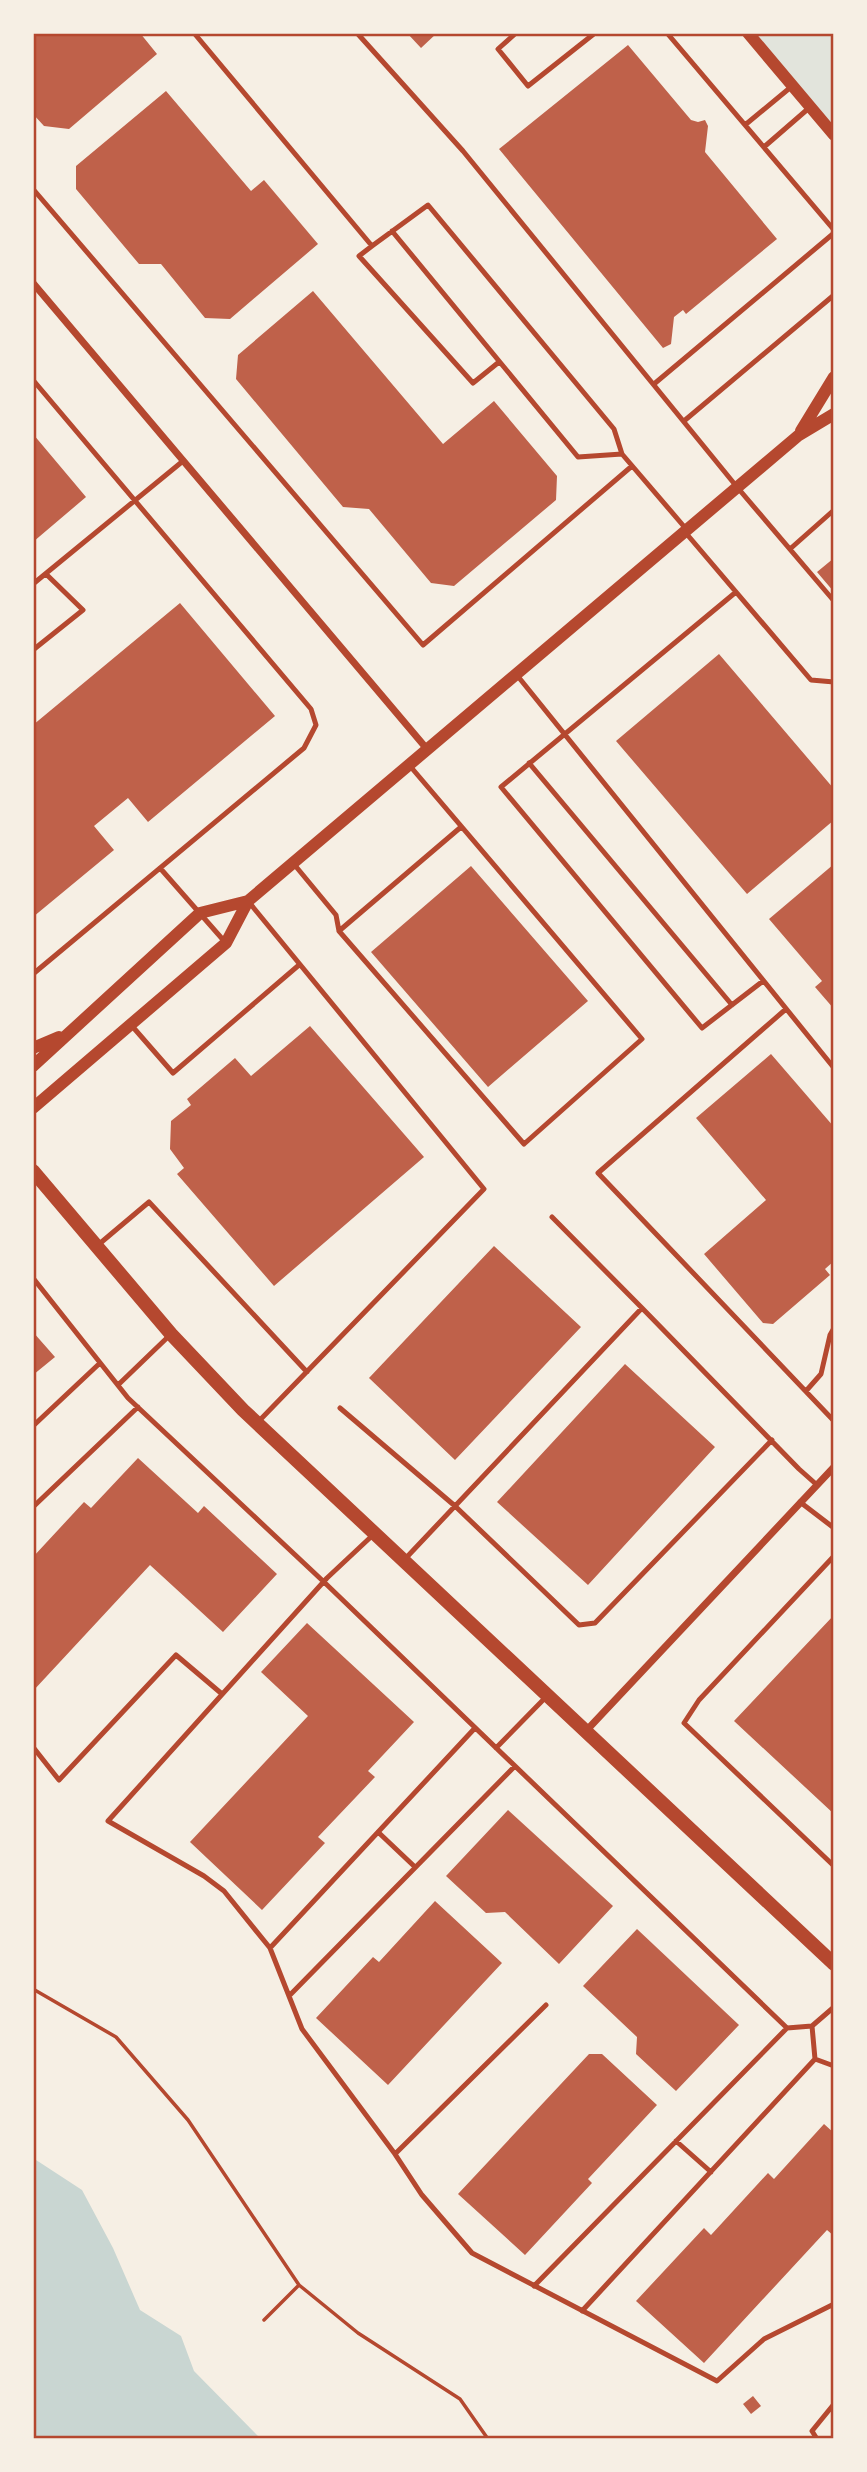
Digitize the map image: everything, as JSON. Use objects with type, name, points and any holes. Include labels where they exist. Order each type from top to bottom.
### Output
[{"type":"main road","points":[[33,1171],[171,1334],[257,1423],[834,1964]]},
{"type":"street","points":[[748,33],[834,135]]},
{"type":"street","points":[[33,283],[427,749]]},
{"type":"street","points":[[799,435],[834,377]]},
{"type":"street","points":[[33,1108],[226,943],[248,901],[799,435],[834,414]]},
{"type":"street","points":[[33,1066],[200,913],[248,901]]},
{"type":"street","points":[[33,1048],[69,1033]]},
{"type":"street","points":[[585,1732],[834,1467]]},
{"type":"lane","points":[[194,33],[372,246]]},
{"type":"lane","points":[[356,33],[463,151],[737,487],[834,601]]},
{"type":"lane","points":[[516,33],[498,49],[528,86],[595,33]]},
{"type":"lane","points":[[654,384],[834,231],[667,33]]},
{"type":"lane","points":[[746,125],[792,85]]},
{"type":"lane","points":[[764,147],[811,107]]},
{"type":"lane","points":[[33,189],[423,645],[632,466]]},
{"type":"lane","points":[[499,362],[473,383],[359,256],[428,205],[614,429],[622,454],[736,592],[811,680],[834,682]]},
{"type":"lane","points":[[392,231],[578,457],[622,454]]},
{"type":"lane","points":[[684,421],[834,295]]},
{"type":"lane","points":[[33,380],[311,709],[316,725],[304,748],[33,974]]},
{"type":"lane","points":[[33,584],[183,461]]},
{"type":"lane","points":[[790,550],[834,510]]},
{"type":"lane","points":[[33,650],[83,610],[46,574]]},
{"type":"lane","points":[[736,592],[501,787],[702,1028],[763,981]]},
{"type":"lane","points":[[516,674],[834,1068]]},
{"type":"lane","points":[[529,763],[732,1005]]},
{"type":"lane","points":[[293,863],[336,915],[339,931],[524,1144],[642,1039],[409,765]]},
{"type":"lane","points":[[339,931],[461,827]]},
{"type":"lane","points":[[160,868],[226,943]]},
{"type":"lane","points":[[248,901],[484,1189],[257,1423]]},
{"type":"lane","points":[[130,1023],[173,1073],[299,965]]},
{"type":"lane","points":[[786,1009],[598,1173],[834,1421]]},
{"type":"lane","points":[[96,1246],[149,1202],[307,1372]]},
{"type":"lane","points":[[552,1217],[817,1485]]},
{"type":"lane","points":[[33,1278],[138,1407],[324,1582],[787,2028]]},
{"type":"lane","points":[[403,1561],[642,1308]]},
{"type":"lane","points":[[806,1391],[821,1374],[834,1328]]},
{"type":"lane","points":[[118,1385],[171,1334]]},
{"type":"lane","points":[[33,1426],[100,1363]]},
{"type":"lane","points":[[33,1507],[138,1407]]},
{"type":"lane","points":[[340,1408],[455,1506],[579,1625],[595,1623],[772,1440]]},
{"type":"lane","points":[[800,1502],[834,1528]]},
{"type":"lane","points":[[374,1534],[324,1582],[108,1821],[204,1876],[224,1892],[270,1948],[302,2029],[395,2154],[422,2195],[472,2253],[718,2381],[764,2339],[834,2304]]},
{"type":"lane","points":[[834,1556],[699,1700],[684,1723],[834,1866]]},
{"type":"lane","points":[[33,1747],[60,1780],[176,1655],[222,1694]]},
{"type":"lane","points":[[496,1748],[547,1696]]},
{"type":"lane","points":[[270,1948],[475,1728]]},
{"type":"lane","points":[[289,1996],[515,1766]]},
{"type":"lane","points":[[378,1832],[415,1867]]},
{"type":"lane","points":[[395,2154],[546,2005]]},
{"type":"lane","points":[[534,2286],[787,2028],[812,2026],[834,2007]]},
{"type":"lane","points":[[582,2311],[815,2059],[812,2026]]},
{"type":"lane","points":[[815,2059],[834,2066]]},
{"type":"lane","points":[[676,2141],[711,2172]]},
{"type":"lane","points":[[817,2439],[811,2431],[834,2404]]},
{"type":"path","points":[[33,1989],[116,2037],[188,2120],[299,2285],[358,2333],[460,2399],[488,2439]]},
{"type":"path","points":[[264,2320],[299,2285]]},
{"type":"shaded area","points":[[748,33],[834,33],[834,135]]},
{"type":"shaded area","points":[[33,2158],[82,2190],[113,2248],[140,2310],[181,2336],[194,2371],[261,2439],[33,2439]]},
{"type":"building","points":[[33,33],[140,33],[157,54],[69,129],[44,126],[33,114]]},
{"type":"building","points":[[407,33],[437,33],[421,48]]},
{"type":"building","points":[[628,45],[691,120],[705,120],[708,126],[705,152],[777,239],[686,314],[683,310],[674,317],[671,344],[663,348],[499,149]]},
{"type":"building","points":[[166,91],[251,191],[264,180],[318,244],[230,319],[205,318],[161,264],[139,264],[76,189],[76,166]]},
{"type":"building","points":[[313,291],[443,444],[494,401],[557,476],[556,500],[454,586],[431,583],[369,509],[343,507],[236,379],[238,355]]},
{"type":"building","points":[[33,434],[86,497],[33,542]]},
{"type":"building","points":[[834,558],[834,592],[817,572]]},
{"type":"building","points":[[180,603],[275,716],[148,822],[128,798],[94,826],[114,850],[33,917],[33,725]]},
{"type":"building","points":[[719,654],[834,789],[834,820],[747,894],[616,741]]},
{"type":"building","points":[[834,864],[834,1009],[815,987],[822,981],[769,919]]},
{"type":"building","points":[[471,866],[588,1001],[488,1087],[371,952]]},
{"type":"building","points":[[310,1026],[424,1157],[274,1286],[177,1174],[184,1168],[170,1149],[171,1121],[191,1105],[187,1099],[235,1058],[251,1076]]},
{"type":"building","points":[[771,1054],[834,1127],[834,1261],[825,1269],[830,1275],[773,1324],[763,1323],[704,1254],[766,1200],[696,1118]]},
{"type":"building","points":[[494,1246],[581,1327],[455,1460],[369,1378]]},
{"type":"building","points":[[33,1332],[55,1357],[33,1375]]},
{"type":"building","points":[[625,1364],[715,1447],[588,1585],[497,1502]]},
{"type":"building","points":[[138,1458],[198,1513],[204,1506],[277,1574],[223,1632],[150,1565],[33,1691],[33,1557],[84,1502],[91,1508]]},
{"type":"building","points":[[834,1615],[834,1814],[734,1721]]},
{"type":"building","points":[[307,1623],[414,1722],[368,1771],[375,1777],[318,1837],[325,1843],[262,1910],[190,1842],[308,1716],[261,1672]]},
{"type":"building","points":[[508,1810],[613,1906],[559,1964],[505,1912],[486,1913],[446,1876]]},
{"type":"building","points":[[435,1901],[502,1963],[388,2085],[316,2018],[373,1957],[379,1962]]},
{"type":"building","points":[[637,1929],[739,2025],[676,2091],[636,2054],[637,2037],[583,1986]]},
{"type":"building","points":[[589,2054],[602,2054],[657,2105],[588,2179],[592,2183],[525,2255],[458,2194]]},
{"type":"building","points":[[824,2124],[834,2133],[834,2236],[827,2230],[704,2363],[636,2301],[704,2228],[711,2235],[768,2173],[774,2179]]},
{"type":"building","points":[[753,2396],[761,2406],[751,2414],[743,2404]]}]
